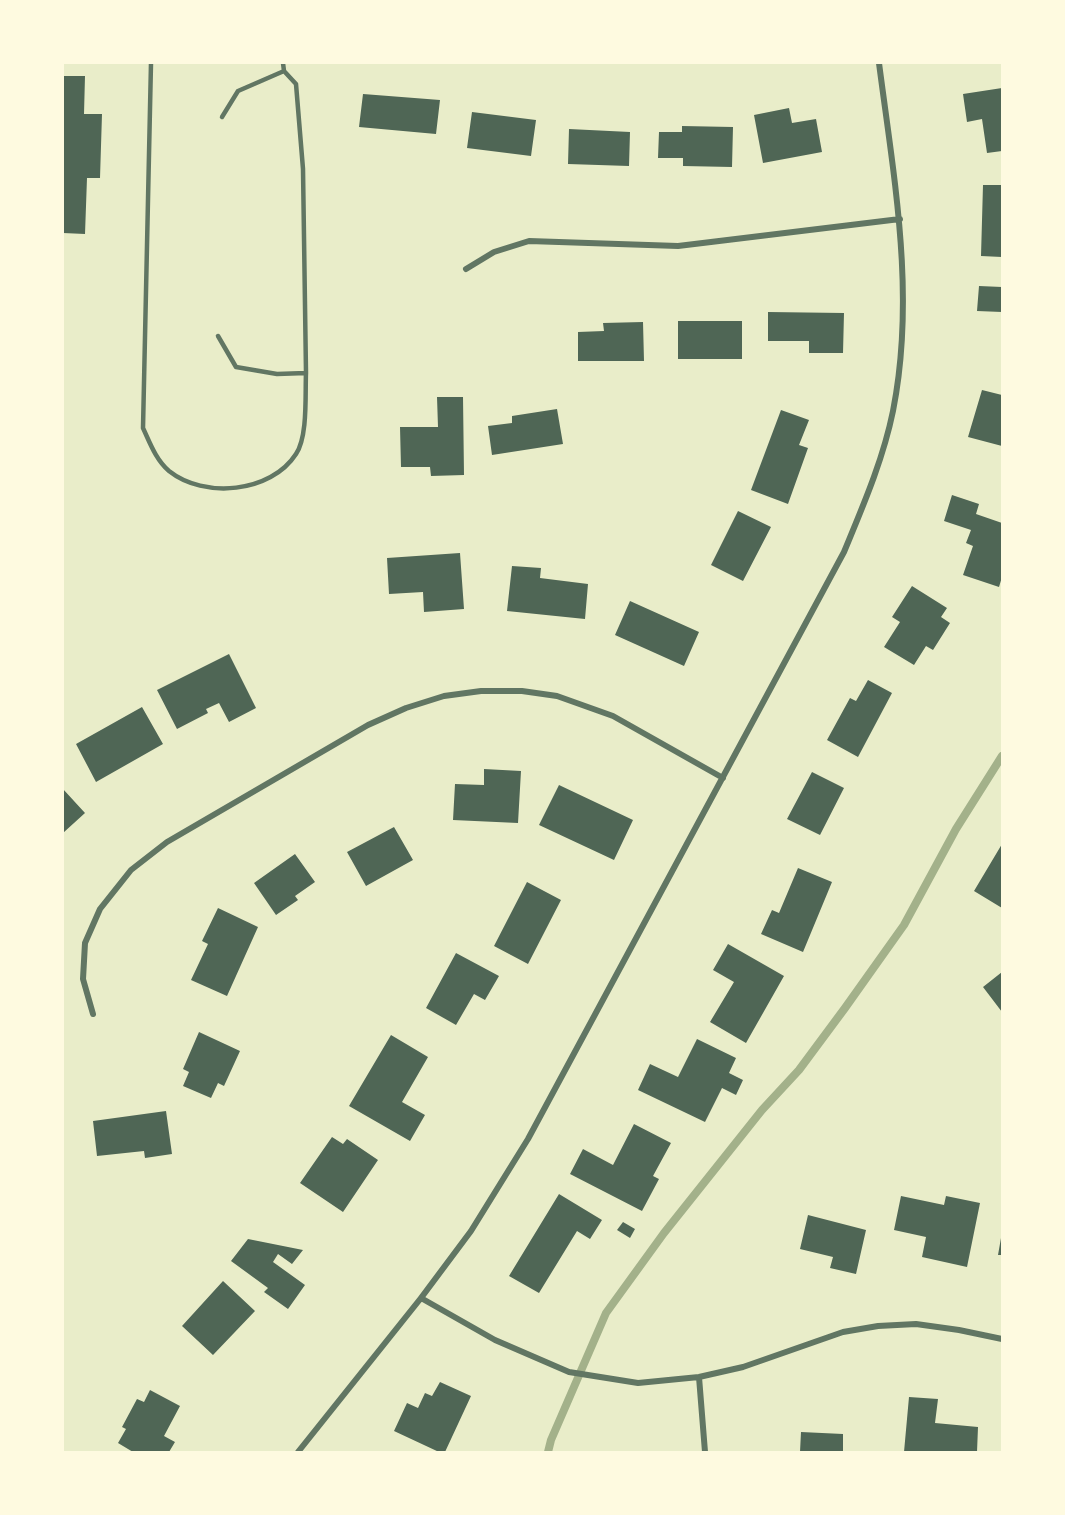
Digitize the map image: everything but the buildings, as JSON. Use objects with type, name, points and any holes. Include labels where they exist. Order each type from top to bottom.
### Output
[{"type":"street","points":[[298,1452],[422,1298],[471,1231],[528,1139],[844,552],[878,469],[893,411],[903,341],[904,281],[900,219],[879,63]]},
{"type":"street","points":[[466,269],[494,252],[529,242],[678,246],[900,219]]},
{"type":"street","points":[[93,1014],[83,979],[86,943],[100,909],[131,870],[168,842],[369,725],[406,708],[444,696],[481,691],[522,691],[557,696],[613,716],[723,778]]},
{"type":"street","points":[[422,1298],[495,1341],[569,1371],[638,1383],[699,1377],[743,1367],[843,1332],[878,1326],[916,1324],[1002,1339]]},
{"type":"street","points":[[699,1377],[705,1452]]},
{"type":"lane","points":[[151,63],[143,428],[156,454],[167,469],[184,482],[228,490],[255,483],[282,471],[297,453],[303,434],[306,373],[303,169],[296,84],[284,71],[283,63]]},
{"type":"lane","points":[[222,117],[238,92],[284,71]]},
{"type":"lane","points":[[218,336],[236,367],[277,374],[306,373]]},
{"type":"waterway","points":[[548,1452],[551,1440],[606,1313],[664,1233],[762,1110],[799,1070],[845,1008],[904,925],[956,829],[1002,756]]}]
